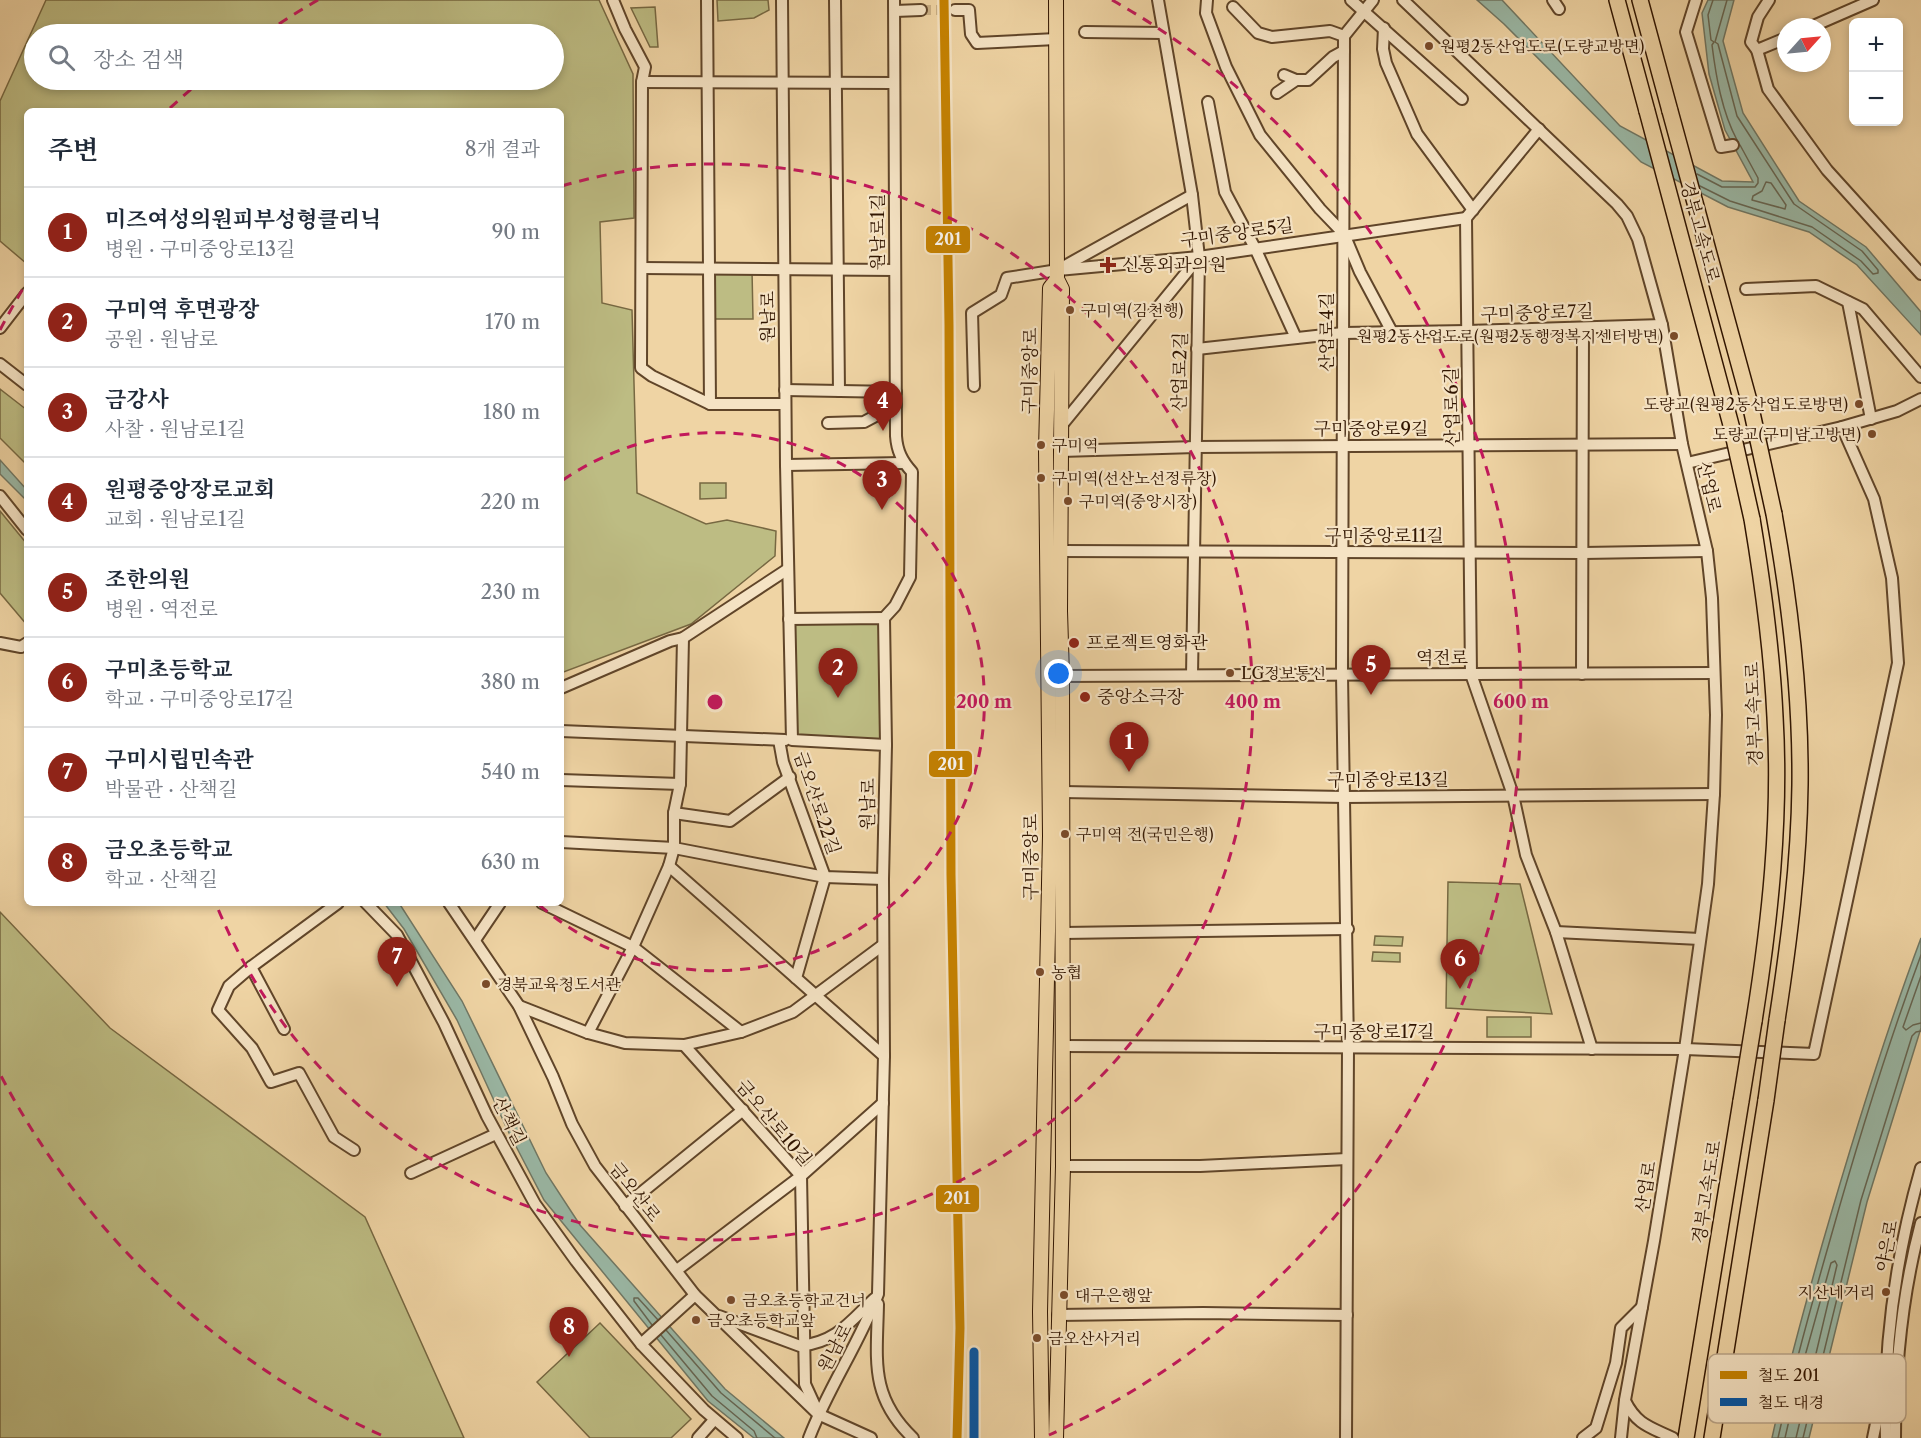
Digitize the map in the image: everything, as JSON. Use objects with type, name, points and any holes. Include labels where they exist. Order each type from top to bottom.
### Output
[{"type":"highway","name":"경부고속도로","points":[[1617,0],[1728,415],[1752,519],[1771,651],[1775,720],[1776,804],[1769,908],[1754,1021],[1686,1438]]},
{"type":"highway","name":"경부고속도로","points":[[1640,0],[1751,408],[1774,514],[1791,620],[1799,734],[1800,785],[1793,904],[1778,1020],[1726,1354]]},
{"type":"highway","name":"경부고속도로","points":[[1712,1438],[1714,1423]]},
{"type":"main road","name":"구미중앙로","points":[[1056,0],[1057,274],[1062,289],[1061,551],[1064,933],[1063,1166],[1056,1438]]},
{"type":"main road","name":"구미중앙로","points":[[1042,1438],[1040,1312],[1050,836],[1047,440],[1050,288],[1057,274]]},
{"type":"street","points":[[613,0],[645,67],[642,82],[641,368],[651,376],[710,404],[785,404]]},
{"type":"street","points":[[707,0],[710,404]]},
{"type":"street","name":"원남로","points":[[782,0],[785,404],[792,740]]},
{"type":"street","points":[[836,0],[839,391]]},
{"type":"street","name":"산업로2길","points":[[1158,0],[1192,195],[1198,257],[1192,675]]},
{"type":"street","points":[[1207,0],[1206,13],[1226,68],[1260,135],[1320,209],[1344,234],[1360,272],[1392,332]]},
{"type":"street","points":[[1351,0],[1462,99]]},
{"type":"street","points":[[1233,7],[1258,33],[1272,37],[1330,31],[1344,36],[1373,0]]},
{"type":"street","name":"산업로","points":[[1403,0],[1627,216],[1638,239],[1662,325],[1682,444],[1707,551],[1712,598],[1714,674],[1714,794],[1708,884],[1685,1049],[1642,1307],[1624,1400],[1621,1438]]},
{"type":"street","points":[[1696,0],[1686,32],[1721,147],[1733,145]]},
{"type":"street","points":[[1769,0],[1758,17],[1751,42],[1757,50],[1768,89],[1827,170],[1921,274]]},
{"type":"street","points":[[1831,18],[1873,0]]},
{"type":"street","points":[[895,5],[921,10]]},
{"type":"street","name":"원남로1길","points":[[884,618],[895,606],[910,577],[912,472],[904,463],[897,448],[896,436],[895,5]]},
{"type":"street","points":[[956,10],[969,10],[971,34],[977,43],[1056,39]]},
{"type":"street","points":[[1384,28],[1383,49],[1386,63],[1417,134],[1469,214],[1539,129]]},
{"type":"street","points":[[1086,32],[1163,33]]},
{"type":"street","name":"산업로4길","points":[[1344,36],[1342,675],[1348,929],[1346,1438]]},
{"type":"street","points":[[1757,50],[1777,42]]},
{"type":"street","points":[[1284,75],[1296,80],[1308,80],[1333,57],[1344,51]]},
{"type":"street","points":[[1277,93],[1296,80]]},
{"type":"street","points":[[642,82],[894,83]]},
{"type":"street","points":[[1208,102],[1225,192],[1255,248],[1296,338]]},
{"type":"street","name":"구미중앙로5길","points":[[1057,274],[1192,195]]},
{"type":"street","name":"구미중앙로5길","points":[[1057,274],[1198,257],[1469,214]]},
{"type":"street","name":"산업로6길","points":[[1469,214],[1467,332],[1472,674],[1513,795],[1526,855],[1556,932],[1592,1049]]},
{"type":"street","name":"구미중앙로","points":[[1061,426],[1198,257]]},
{"type":"street","name":"원남로","points":[[642,268],[895,270]]},
{"type":"street","points":[[974,386],[972,312],[1001,295],[1007,278],[1057,274]]},
{"type":"street","points":[[1746,289],[1816,286],[1863,309],[1921,378]]},
{"type":"street","points":[[0,328],[24,297]]},
{"type":"street","points":[[1848,302],[1870,418]]},
{"type":"street","name":"구미중앙로7길","points":[[1197,349],[1343,333],[1467,332],[1662,325]]},
{"type":"street","points":[[1582,674],[1583,328]]},
{"type":"street","points":[[0,364],[24,384]]},
{"type":"street","points":[[785,390],[896,392]]},
{"type":"street","points":[[1687,464],[1842,427],[1897,411],[1921,399]]},
{"type":"street","points":[[828,423],[864,422],[896,405]]},
{"type":"street","name":"구미중앙로17길","points":[[1062,1046],[1685,1049],[1814,1054],[1898,663],[1892,578],[1874,499],[1842,427]]},
{"type":"street","name":"구미중앙로9길","points":[[1061,451],[1196,447],[1682,444]]},
{"type":"street","points":[[786,465],[904,463]]},
{"type":"street","points":[[0,496],[24,526]]},
{"type":"street","name":"구미중앙로11길","points":[[1061,551],[1583,553],[1707,551]]},
{"type":"street","points":[[564,687],[670,641],[683,638],[788,568]]},
{"type":"street","points":[[789,619],[884,618]]},
{"type":"street","name":"원남로","points":[[809,1438],[818,1414],[867,1322],[878,1294],[884,1056],[883,879],[886,745],[884,618]]},
{"type":"street","points":[[588,1033],[633,947],[669,866],[674,848],[674,813],[680,784],[683,638]]},
{"type":"street","points":[[0,643],[21,647],[24,645]]},
{"type":"street","name":"역전로","points":[[1062,676],[1714,674]]},
{"type":"street","name":"금오산로22길","points":[[564,731],[792,740]]},
{"type":"street","name":"금오산로22길","points":[[779,740],[783,762],[825,877]]},
{"type":"street","points":[[792,740],[886,745]]},
{"type":"street","points":[[674,813],[729,821],[790,777]]},
{"type":"street","points":[[564,780],[680,784]]},
{"type":"street","name":"구미중앙로13길","points":[[1063,792],[1346,797],[1714,794]]},
{"type":"street","points":[[564,842],[674,848],[825,877],[883,879]]},
{"type":"street","points":[[669,866],[884,1056]]},
{"type":"street","points":[[796,978],[825,877]]},
{"type":"street","points":[[334,906],[229,986],[218,1010],[252,1048],[271,1082],[299,1073],[334,1137],[354,1150]]},
{"type":"street","name":"산책길","points":[[369,906],[397,935],[444,1023],[496,1134],[534,1204],[641,1344],[714,1420],[737,1438]]},
{"type":"street","name":"금오산로","points":[[451,906],[519,1006],[543,1054],[585,1150],[694,1295],[818,1414],[871,1438]]},
{"type":"street","points":[[474,940],[498,906]]},
{"type":"street","points":[[548,906],[633,947],[741,1032]]},
{"type":"street","points":[[1064,933],[1348,929]]},
{"type":"street","points":[[1556,932],[1700,939]]},
{"type":"street","points":[[519,1006],[588,1033],[625,1043],[684,1045],[741,1032],[793,1012],[883,945]]},
{"type":"street","points":[[251,967],[284,1029]]},
{"type":"street","name":"금오산로10길","points":[[684,1045],[801,1176],[804,1383],[818,1414]]},
{"type":"street","points":[[677,1270],[801,1176],[883,1103]]},
{"type":"street","points":[[625,1206],[743,1110]]},
{"type":"street","points":[[411,1173],[496,1134]]},
{"type":"street","points":[[1063,1166],[1200,1166],[1347,1159]]},
{"type":"street","name":"야은로","points":[[1889,1354],[1899,1266],[1921,1168]]},
{"type":"street","name":"야은로","points":[[1898,1354],[1900,1329],[1921,1223]]},
{"type":"street","points":[[714,1314],[803,1345],[822,1341],[840,1332],[878,1294]]},
{"type":"street","points":[[878,1294],[877,1365],[880,1388],[886,1405],[913,1438]]},
{"type":"street","points":[[641,1344],[694,1295]]},
{"type":"street","points":[[1583,1438],[1596,1428],[1602,1411],[1616,1364],[1621,1328],[1642,1307]]},
{"type":"street","points":[[1058,1315],[1203,1313],[1347,1315]]},
{"type":"street","points":[[1624,1400],[1633,1416],[1641,1423],[1673,1438]]},
{"type":"street","points":[[698,1438],[714,1420]]},
{"type":"street","points":[[1873,1438],[1876,1423]]},
{"type":"street","name":"야은로","points":[[1886,1423],[1886,1438]]},
{"type":"shaded area","points":[[46,0],[599,0],[633,74],[634,218],[600,222],[602,303],[632,310],[637,493],[706,524],[727,520],[776,531],[775,556],[691,624],[564,672],[564,108],[24,108],[24,261],[0,241],[0,101],[24,48],[24,90],[564,90],[564,24],[35,24]]},
{"type":"shaded area","points":[[717,0],[768,0],[769,10],[754,18],[718,21]]},
{"type":"shaded area","points":[[655,7],[658,47],[650,47],[631,8]]},
{"type":"shaded area","points":[[752,270],[753,319],[712,319],[712,274]]},
{"type":"shaded area","points":[[0,389],[24,408],[24,462],[0,438]]},
{"type":"shaded area","points":[[700,483],[726,483],[726,498],[700,499]]},
{"type":"shaded area","points":[[0,511],[24,540],[24,621],[0,593]]},
{"type":"shaded area","points":[[884,618],[886,745],[792,740],[789,619]]},
{"type":"shaded area","points":[[1448,882],[1520,884],[1552,1014],[1446,1008]]},
{"type":"shaded area","points":[[0,912],[110,1028],[365,1217],[464,1438],[0,1438]]},
{"type":"shaded area","points":[[1375,936],[1403,937],[1402,946],[1374,945]]},
{"type":"shaded area","points":[[1373,952],[1400,953],[1400,962],[1372,961]]},
{"type":"shaded area","points":[[1487,1017],[1531,1017],[1531,1037],[1487,1037]]},
{"type":"shaded area","points":[[600,1323],[691,1419],[671,1438],[590,1438],[537,1382]]},
{"type":"water","points":[[1477,0],[1502,0],[1620,126],[1722,181],[1753,182],[1725,130],[1709,74],[1702,13],[1708,0],[1734,0],[1723,41],[1743,113],[1799,201],[1866,247],[1921,312],[1921,335],[1857,265],[1809,232],[1728,207],[1641,162],[1504,24]]},
{"type":"water","points":[[0,460],[24,487],[24,498],[0,474]]},
{"type":"water","points":[[386,906],[401,906],[462,1001],[546,1173],[580,1225],[725,1389],[784,1438],[754,1438],[708,1401],[544,1200],[508,1131],[457,1020],[404,929]]},
{"type":"water","points":[[1921,938],[1921,1028],[1867,1202],[1830,1354],[1792,1354],[1845,1167]]},
{"type":"water","points":[[1775,1423],[1813,1423],[1809,1438],[1772,1438]]},
{"type":"tunnel","points":[[921,10],[955,10]]},
{"type":"rail line","name":"201","points":[[944,0],[949,325],[951,875],[960,1328],[957,1438]]},
{"type":"rail line","name":"대경","points":[[974,1352],[974,1438]]},
{"type":"place","name":"원평2동산업도로(도량교방면)","points":[[1429,46]]},
{"type":"place","name":"신통외과의원","points":[[1108,265]]},
{"type":"place","name":"구미역(김천행)","points":[[1070,310]]},
{"type":"place","name":"원평2동산업도로(원평2동행정복지센터방면)","points":[[1674,336]]},
{"type":"place","name":"도량교(원평2동산업도로방면)","points":[[1859,404]]},
{"type":"place","name":"원평중앙장로교회","points":[[883,431]]},
{"type":"place","name":"도량교(구미남고방면)","points":[[1872,434]]},
{"type":"place","name":"구미역","points":[[1041,445]]},
{"type":"place","name":"구미역(선산노선정류장)","points":[[1041,478]]},
{"type":"place","name":"구미역(중앙시장)","points":[[1068,501]]},
{"type":"place","name":"금강사","points":[[882,510]]},
{"type":"place","name":"프로젝트영화관","points":[[1074,643]]},
{"type":"place","name":"LG정보통신","points":[[1230,673]]},
{"type":"place","name":"조한의원","points":[[1371,695]]},
{"type":"place","name":"중앙소극장","points":[[1085,697]]},
{"type":"place","name":"구미역 후면광장","points":[[838,698]]},
{"type":"place","name":"미즈여성의원피부성형클리닉","points":[[1129,772]]},
{"type":"place","name":"구미역 전(국민은행)","points":[[1065,834]]},
{"type":"place","name":"농협","points":[[1040,972]]},
{"type":"place","name":"경북교육청도서관","points":[[486,984]]},
{"type":"place","name":"구미시립민속관","points":[[397,987]]},
{"type":"place","name":"구미초등학교","points":[[1460,989]]},
{"type":"place","name":"지산네거리","points":[[1886,1292]]},
{"type":"place","name":"대구은행앞","points":[[1064,1295]]},
{"type":"place","name":"금오초등학교건너","points":[[731,1300]]},
{"type":"place","name":"금오초등학교앞","points":[[696,1320]]},
{"type":"place","name":"금오산사거리","points":[[1037,1338]]},
{"type":"place","name":"금오초등학교","points":[[569,1357]]}]
